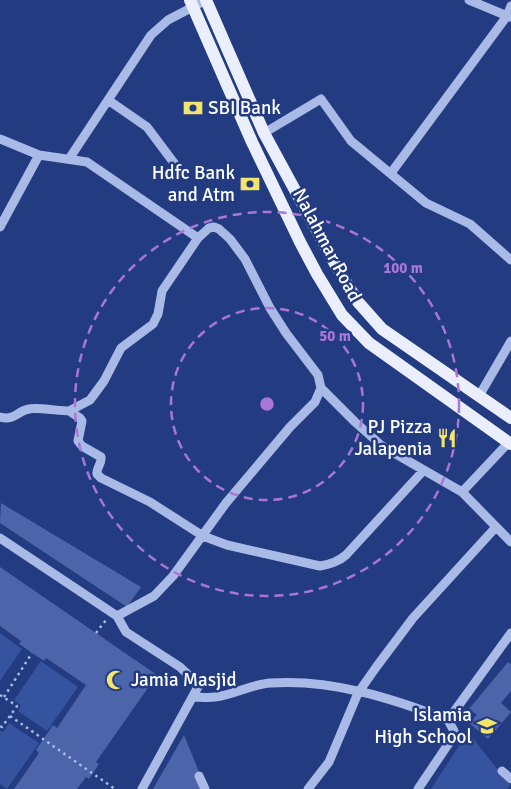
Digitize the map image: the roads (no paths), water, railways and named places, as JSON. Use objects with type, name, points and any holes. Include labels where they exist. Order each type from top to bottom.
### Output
[{"type":"main road","name":"Nalahmar Road","points":[[206,0],[264,133],[335,264],[358,302],[382,329],[511,418]]},
{"type":"main road","name":"Nalahmar Road","points":[[191,4],[252,142],[300,242],[342,315],[370,343],[510,443]]},
{"type":"street","points":[[69,159],[151,35],[191,4],[206,0]]},
{"type":"street","points":[[469,0],[509,17]]},
{"type":"street","points":[[391,173],[509,17],[511,6]]},
{"type":"street","points":[[264,133],[321,99],[351,141],[426,203],[470,224],[511,260]]},
{"type":"street","points":[[108,100],[147,127],[177,167]]},
{"type":"street","points":[[0,139],[39,155],[87,162],[198,238]]},
{"type":"street","points":[[0,227],[39,155]]},
{"type":"street","points":[[68,411],[90,400],[99,389],[121,348],[148,328],[155,320],[162,291],[198,238],[209,228],[214,227],[220,229],[230,239],[245,259],[270,308],[286,333],[318,375],[321,388],[382,446],[462,492],[511,542]]},
{"type":"street","points":[[479,396],[511,341]]},
{"type":"street","points":[[114,614],[137,607],[154,596],[173,576],[233,495],[290,427],[315,402],[321,388]]},
{"type":"street","points":[[0,418],[13,418],[27,409],[34,408],[68,411],[81,420],[78,440],[82,446],[101,457],[96,472],[99,476],[150,502],[203,536],[227,545],[320,566],[340,560],[346,555],[423,471]]},
{"type":"street","points":[[462,492],[510,443]]},
{"type":"street","points":[[308,789],[329,762],[336,749],[358,692],[414,618],[496,526]]},
{"type":"street","points":[[504,535],[511,528]]},
{"type":"street","points":[[0,538],[114,614],[126,632],[180,667],[199,685],[142,789]]},
{"type":"street","points":[[448,720],[511,634]]},
{"type":"street","points":[[193,696],[216,697],[257,685],[298,682],[358,692],[413,706],[448,720],[454,731],[453,736],[418,789]]},
{"type":"street","points":[[502,770],[511,779]]},
{"type":"street","points":[[200,776],[205,789]]},
{"type":"place","name":"SBI Bank","points":[[193,108]]},
{"type":"place","name":"Hdfc Bank and Atm","points":[[250,184]]},
{"type":"place","name":"PJ Pizza Jalapenia","points":[[447,438]]},
{"type":"place","name":"Jamia Masjid","points":[[116,680]]},
{"type":"place","name":"Islamia High School","points":[[487,726]]}]
